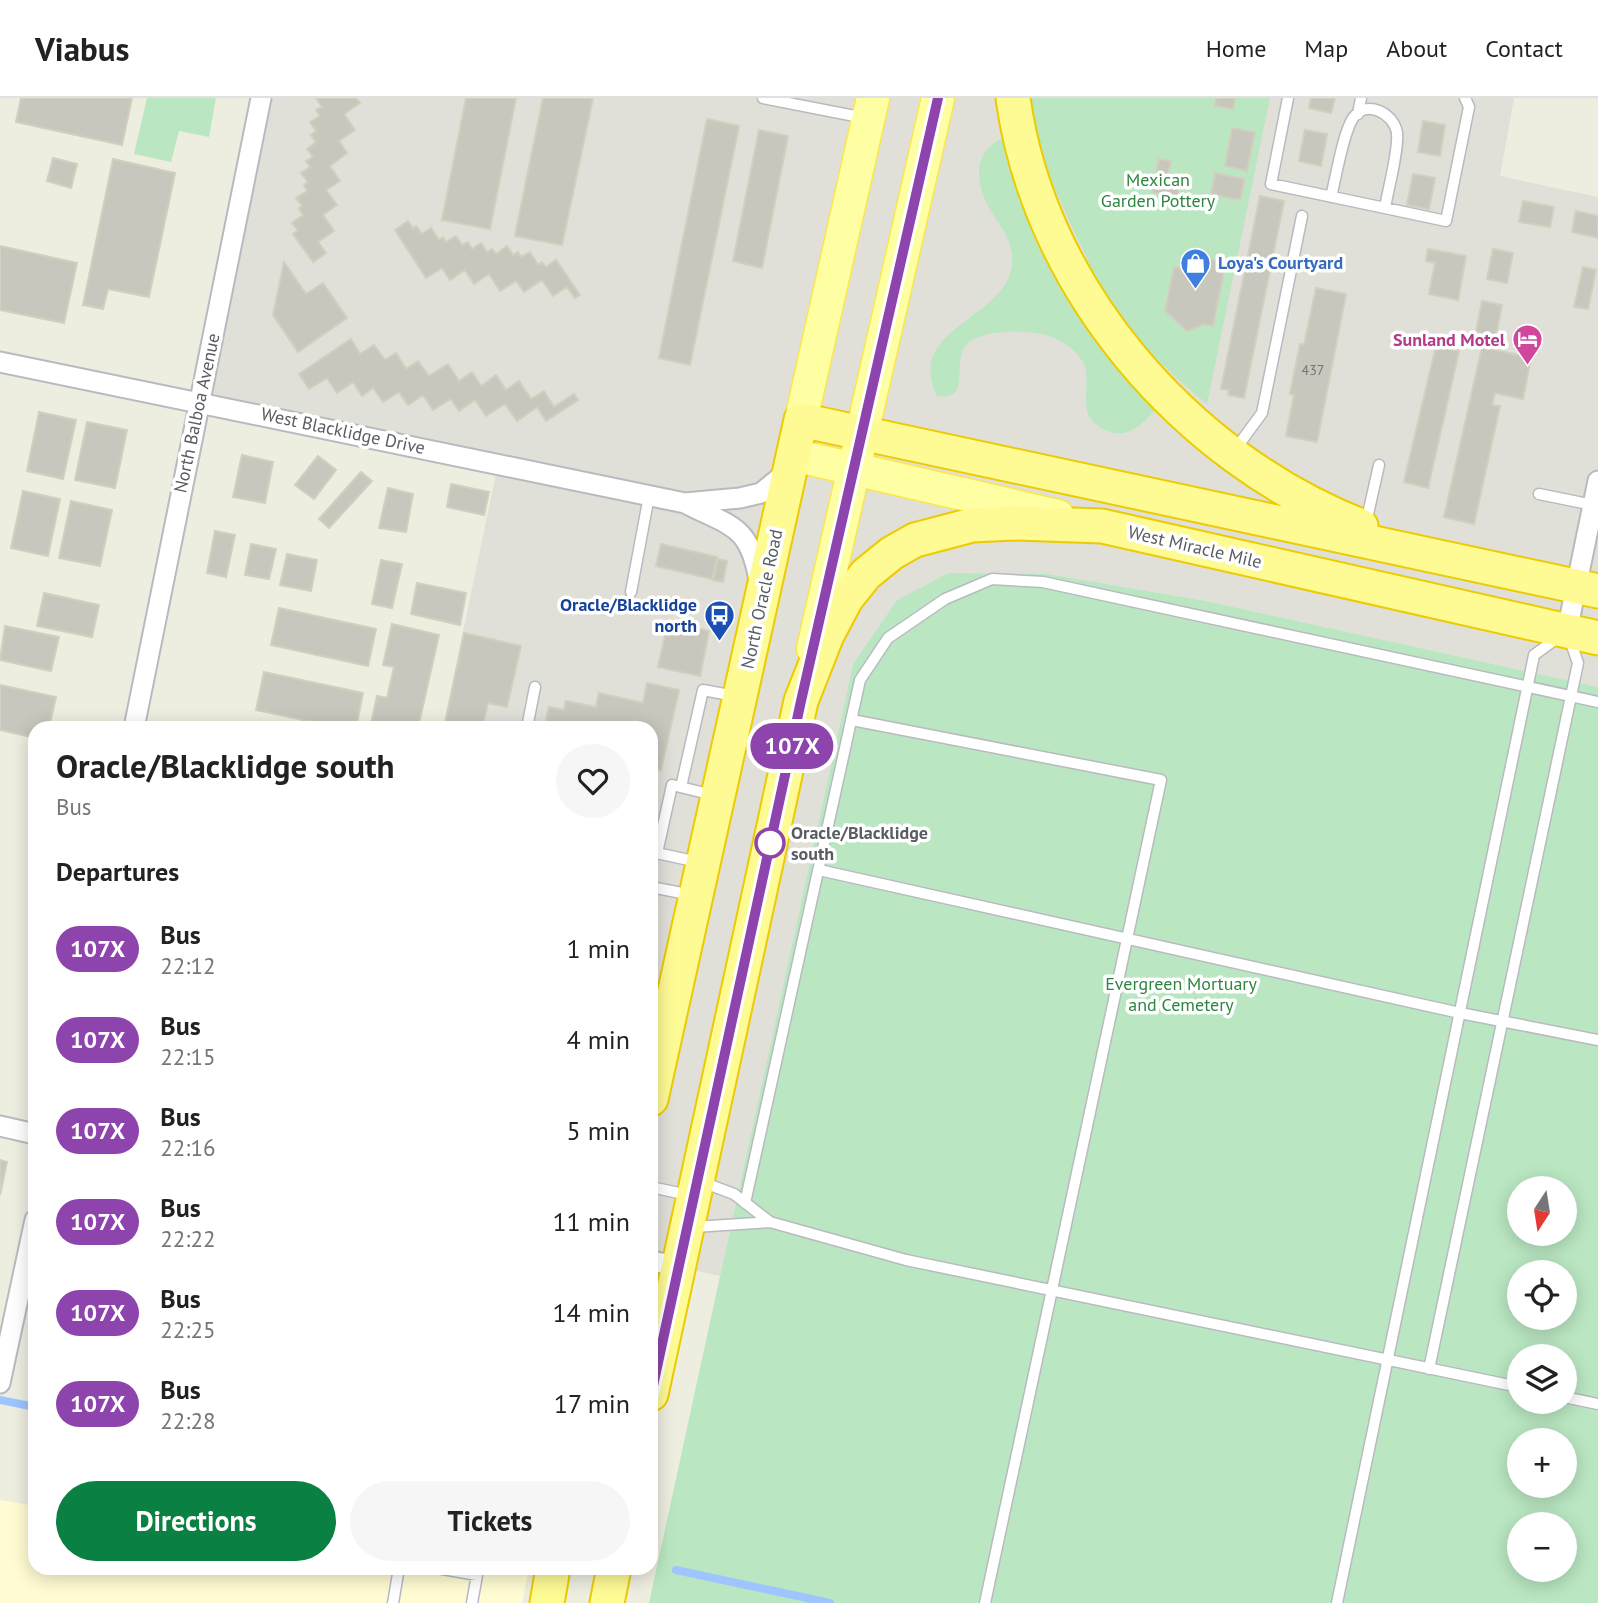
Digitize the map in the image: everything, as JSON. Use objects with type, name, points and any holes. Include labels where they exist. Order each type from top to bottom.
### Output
[{"type":"highway","points":[[1013,98],[1021,143],[1034,183],[1070,266],[1115,336],[1153,382],[1208,435],[1296,496],[1442,558]]},
{"type":"highway","points":[[801,420],[1587,589]]},
{"type":"highway","name":"North Oracle Road","points":[[658,1067],[801,420]]},
{"type":"highway","points":[[658,1324],[664,1264],[692,1201],[801,701],[827,635],[846,599],[866,574],[892,553],[915,540],[972,525],[1013,523],[1102,526]]},
{"type":"highway","name":"West Miracle Mile","points":[[1102,526],[1583,634]]},
{"type":"highway","points":[[547,1603],[552,1575]]},
{"type":"highway","points":[[607,1603],[613,1575]]},
{"type":"main road","points":[[801,701],[938,98]]},
{"type":"main road","name":"North Oracle Road","points":[[801,420],[871,108]]},
{"type":"main road","name":"West Miracle Mile","points":[[791,462],[854,470],[1102,526]]},
{"type":"street","name":"North Balboa Avenue","points":[[135,721],[261,98]]},
{"type":"street","name":"West Blacklidge Drive","points":[[0,362],[685,503]]},
{"type":"street","points":[[685,503],[761,494],[791,462]]},
{"type":"street","points":[[1583,634],[1593,505],[1598,481]]},
{"type":"street","points":[[685,503],[743,534],[753,551],[762,598]]},
{"type":"street","points":[[0,1126],[28,1132]]},
{"type":"street","points":[[0,1383],[28,1253]]},
{"type":"lane","points":[[763,98],[871,108]]},
{"type":"lane","points":[[1288,98],[1271,184],[1446,221],[1469,107],[1465,98]]},
{"type":"lane","points":[[1358,114],[1361,98]]},
{"type":"lane","points":[[1331,197],[1354,116],[1366,109],[1383,111],[1393,120],[1397,135],[1385,208]]},
{"type":"lane","points":[[1232,454],[1262,413],[1302,216]]},
{"type":"lane","points":[[1365,527],[1379,465]]},
{"type":"lane","points":[[1539,494],[1593,505]]},
{"type":"lane","points":[[631,592],[649,496]]},
{"type":"lane","points":[[745,1203],[860,680],[888,638],[945,599],[992,579],[1043,582],[1598,702]]},
{"type":"lane","points":[[1337,1603],[1534,655],[1583,634]]},
{"type":"lane","points":[[1429,1369],[1583,634]]},
{"type":"lane","points":[[528,721],[535,687]]},
{"type":"lane","points":[[681,787],[703,690],[740,697]]},
{"type":"lane","points":[[852,720],[1161,780],[985,1603]]},
{"type":"lane","points":[[658,838],[672,785],[718,796]]},
{"type":"lane","points":[[658,854],[703,863]]},
{"type":"lane","points":[[818,870],[1460,1013],[1598,1040]]},
{"type":"lane","points":[[658,888],[696,896]]},
{"type":"lane","points":[[658,1189],[692,1201],[906,1260],[1507,1385]]},
{"type":"lane","points":[[692,1201],[734,1194],[770,1222]]},
{"type":"lane","points":[[1577,1400],[1598,1404]]},
{"type":"lane","points":[[394,1603],[398,1575]]},
{"type":"lane","points":[[472,1603],[477,1575]]},
{"type":"shaded area","points":[[261,98],[1514,98],[1500,176],[1598,197],[1598,687],[1206,601],[1048,574],[897,600],[853,664],[720,1276],[658,1263],[658,721],[444,721],[498,464],[198,401]]},
{"type":"shaded area","points":[[0,1500],[28,1505],[28,1575],[528,1575],[522,1603],[0,1603]]},
{"type":"green space","points":[[147,98],[216,98],[209,137],[179,131],[171,162],[134,154]]},
{"type":"green space","name":"Mexican Garden Pottery","points":[[1028,98],[1270,98],[1207,404],[1149,351],[1123,321],[1101,289],[1030,136]]},
{"type":"green space","points":[[1007,138],[1157,408],[1140,425],[1127,432],[1112,432],[1093,421],[1087,410],[1086,372],[1080,357],[1059,340],[1045,335],[1008,332],[973,339],[962,352],[955,393],[937,396],[930,373],[934,355],[944,339],[993,299],[1005,284],[1012,265],[1007,237],[988,206],[979,178],[984,153],[997,141]]},
{"type":"green space","name":"Evergreen Mortuary and Cemetery","points":[[949,573],[1048,574],[1206,601],[1598,687],[1598,1603],[649,1603],[655,1575],[658,1575],[658,1562],[853,664],[897,600]]},
{"type":"building","points":[[21,98],[132,98],[122,145],[16,122]]},
{"type":"building","points":[[316,98],[356,98],[360,103],[344,114],[355,130],[339,141],[347,153],[330,166],[340,181],[326,190],[337,205],[323,215],[334,231],[318,242],[326,253],[313,262],[293,234],[298,230],[292,223],[303,215],[299,209],[302,206],[296,198],[307,191],[304,185],[308,182],[301,173],[310,167],[306,161],[313,157],[307,149],[316,142],[311,135],[316,131],[310,122],[320,116],[316,110],[322,107]]},
{"type":"building","points":[[466,98],[516,98],[490,229],[442,220]]},
{"type":"building","points":[[543,98],[593,98],[562,245],[515,236]]},
{"type":"building","points":[[1216,98],[1235,98],[1233,109],[1215,106]]},
{"type":"building","points":[[1311,98],[1335,98],[1331,113],[1309,108]]},
{"type":"building","points":[[707,119],[739,126],[690,365],[659,358]]},
{"type":"building","points":[[1423,121],[1445,125],[1440,156],[1418,152]]},
{"type":"building","points":[[1232,128],[1255,132],[1247,171],[1225,166]]},
{"type":"building","points":[[759,130],[788,136],[762,268],[733,261]]},
{"type":"building","points":[[1305,130],[1327,134],[1321,166],[1299,161]]},
{"type":"building","points":[[53,158],[77,164],[71,188],[47,181]]},
{"type":"building","points":[[113,159],[175,173],[149,297],[108,289],[103,309],[83,305]]},
{"type":"building","points":[[1159,159],[1171,161],[1166,183],[1179,187],[1177,198],[1152,192]]},
{"type":"building","points":[[1215,173],[1245,179],[1240,200],[1211,194]]},
{"type":"building","points":[[1413,174],[1435,178],[1429,209],[1407,205]]},
{"type":"building","points":[[1260,196],[1284,201],[1244,398],[1228,395],[1229,390],[1221,389]]},
{"type":"building","points":[[1523,201],[1554,207],[1550,227],[1519,222]]},
{"type":"building","points":[[1576,211],[1598,216],[1598,238],[1572,232]]},
{"type":"building","points":[[408,221],[413,229],[416,226],[422,234],[431,228],[439,240],[443,237],[446,242],[456,236],[462,245],[468,242],[472,249],[481,243],[487,252],[492,249],[496,254],[507,246],[513,255],[518,252],[521,257],[530,252],[538,265],[542,262],[546,267],[556,260],[580,295],[575,298],[567,287],[553,296],[542,280],[524,292],[516,281],[500,291],[489,274],[474,284],[465,270],[450,280],[442,268],[426,278],[395,230]]},
{"type":"building","points":[[0,246],[77,263],[64,323],[0,310]]},
{"type":"building","points":[[1428,249],[1466,256],[1458,300],[1429,294],[1435,263],[1426,261]]},
{"type":"building","points":[[1493,249],[1513,253],[1507,283],[1487,279]]},
{"type":"building","name":"Loya's Courtyard","points":[[1186,254],[1226,262],[1213,326],[1204,324],[1187,331],[1165,311],[1174,267],[1184,269]]},
{"type":"building","points":[[284,262],[306,294],[323,283],[347,318],[298,352],[273,315]]},
{"type":"building","points":[[1583,267],[1596,270],[1588,309],[1574,307]]},
{"type":"building","points":[[1316,288],[1346,294],[1317,442],[1286,436],[1294,395],[1290,394],[1300,344],[1304,345]]},
{"type":"building","points":[[1482,301],[1502,305],[1496,336],[1476,332]]},
{"type":"building","points":[[351,339],[360,354],[374,345],[385,360],[396,353],[406,369],[418,361],[429,376],[448,364],[459,381],[472,372],[481,386],[496,375],[506,390],[519,381],[531,399],[544,391],[554,407],[574,394],[578,400],[546,421],[537,407],[517,421],[505,404],[486,416],[475,400],[459,411],[451,399],[433,410],[423,395],[408,405],[399,392],[383,402],[373,388],[362,396],[353,382],[337,393],[327,378],[309,389],[299,374]]},
{"type":"building","points":[[1436,346],[1459,351],[1428,488],[1404,482]]},
{"type":"building","points":[[1482,347],[1531,358],[1523,399],[1495,393],[1492,405],[1500,406],[1474,524],[1444,517]]},
{"type":"building","points":[[39,412],[76,420],[63,479],[27,471]]},
{"type":"building","points":[[87,422],[127,430],[115,488],[75,480]]},
{"type":"building","points":[[242,455],[273,462],[265,503],[233,497]]},
{"type":"building","points":[[318,456],[336,470],[314,499],[295,485]]},
{"type":"building","points":[[361,472],[372,481],[329,528],[319,519]]},
{"type":"building","points":[[451,484],[489,492],[484,515],[447,507]]},
{"type":"building","points":[[388,488],[413,494],[406,532],[379,528]]},
{"type":"building","points":[[23,491],[60,499],[48,556],[11,548]]},
{"type":"building","points":[[71,501],[112,510],[100,566],[59,558]]},
{"type":"building","points":[[215,531],[235,535],[226,577],[207,573]]},
{"type":"building","points":[[251,544],[276,549],[269,579],[245,575]]},
{"type":"building","points":[[661,544],[717,557],[712,579],[656,566]]},
{"type":"building","points":[[287,554],[317,560],[311,591],[280,585]]},
{"type":"building","points":[[718,559],[727,561],[723,582],[713,580]]},
{"type":"building","points":[[381,560],[402,564],[392,608],[372,604]]},
{"type":"building","points":[[417,583],[466,593],[460,625],[411,614]]},
{"type":"building","points":[[44,593],[99,605],[92,637],[37,626]]},
{"type":"building","points":[[279,608],[376,629],[368,666],[271,645]]},
{"type":"building","points":[[668,622],[709,631],[700,676],[658,667]]},
{"type":"building","points":[[392,624],[439,635],[420,721],[372,721],[377,696],[387,698],[394,667],[383,665]]},
{"type":"building","points":[[5,626],[59,637],[51,671],[0,660]]},
{"type":"building","points":[[464,633],[521,646],[507,707],[488,703],[484,721],[445,721]]},
{"type":"building","points":[[264,672],[363,693],[357,721],[308,721],[256,710]]},
{"type":"building","points":[[647,683],[679,690],[661,770],[658,769],[658,721],[546,721],[549,707],[564,710],[566,701],[596,707],[599,693],[643,703]]},
{"type":"building","points":[[0,685],[56,697],[51,721],[28,721],[28,736],[0,730]]},
{"type":"building","points":[[0,1160],[7,1162],[0,1195]]},
{"type":"waterway","points":[[0,1400],[28,1406]]},
{"type":"waterway","points":[[676,1570],[830,1603]]},
{"type":"bus line","name":"107X","points":[[658,1362],[801,701],[938,98]]},
{"type":"place","name":"Loya's Courtyard","points":[[1195,290]]},
{"type":"place","name":"Sunland Motel","points":[[1528,367]]},
{"type":"place","name":"Oracle/Blacklidge north","points":[[720,642]]},
{"type":"place","name":"Oracle/Blacklidge south","points":[[770,843]]}]
